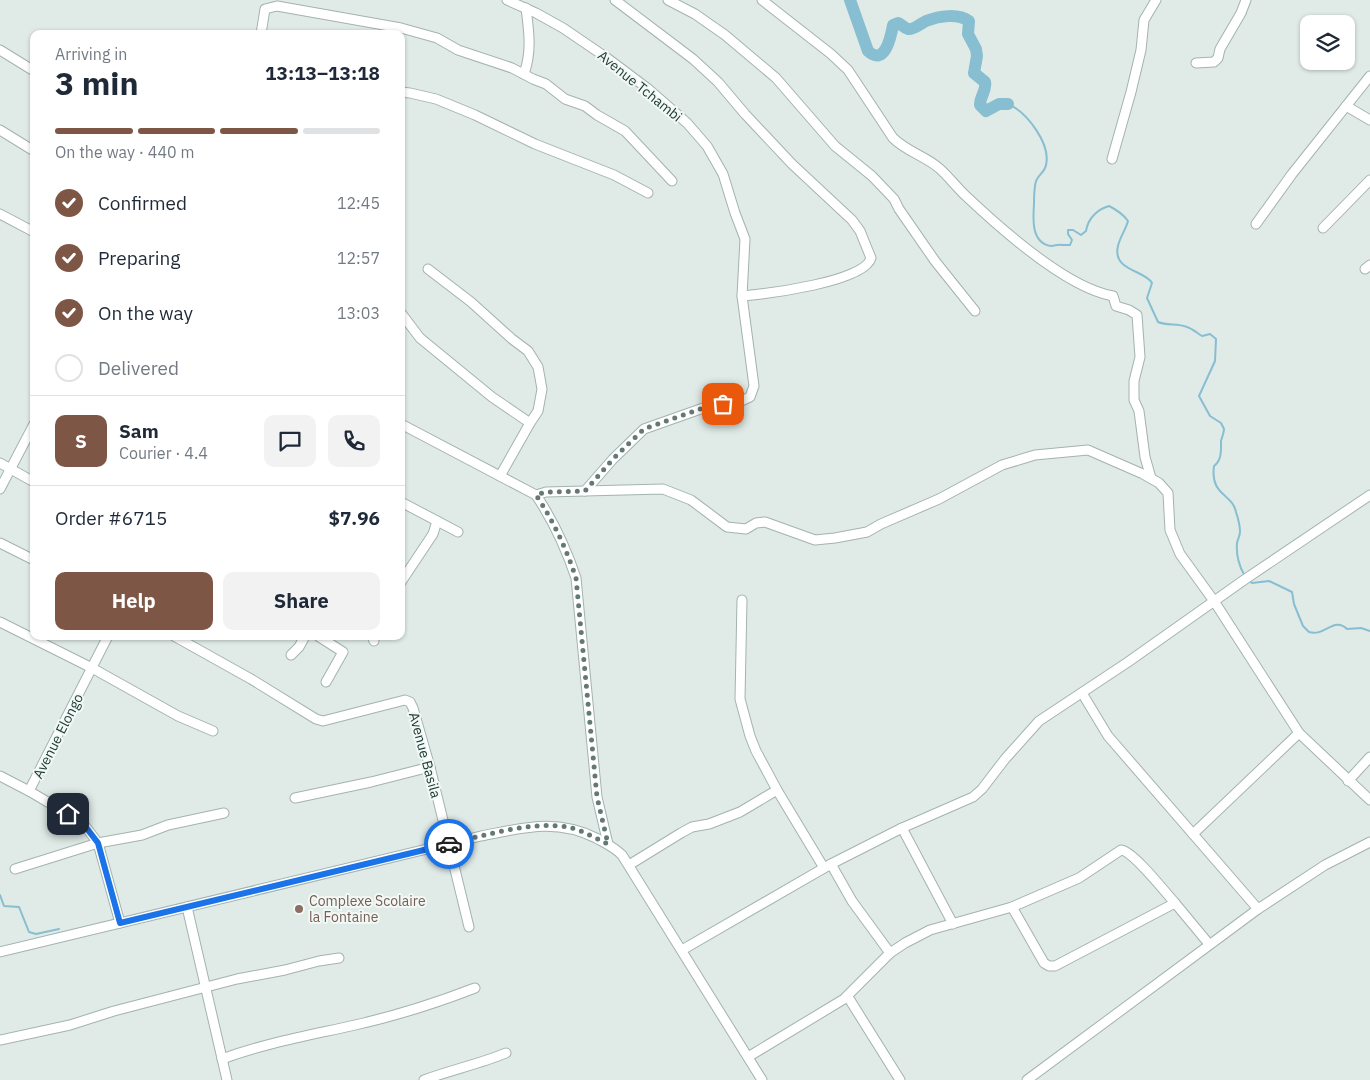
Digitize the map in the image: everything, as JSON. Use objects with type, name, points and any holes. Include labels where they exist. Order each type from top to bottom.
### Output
[{"type":"street","name":"Avenue Tchambi","points":[[507,0],[525,5],[607,58],[647,88],[687,123],[707,146],[723,174],[745,239],[742,296],[754,386],[750,397],[737,403],[709,406],[644,429],[613,459],[585,491]]},
{"type":"street","points":[[614,0],[693,59],[718,82],[792,164],[852,220],[860,231],[871,258],[870,262],[857,271],[831,281],[766,294],[742,296]]},
{"type":"street","points":[[668,0],[695,14],[725,35],[776,78],[835,146],[872,176],[894,198],[899,209],[935,261],[974,311]]},
{"type":"street","points":[[762,0],[831,54],[848,70],[893,138],[900,145],[928,160],[940,169],[967,197],[1039,259],[1089,289],[1113,296],[1116,306],[1137,315],[1140,357],[1134,382],[1134,400],[1139,411],[1150,478]]},
{"type":"street","points":[[1112,159],[1141,50],[1144,20],[1156,0]]},
{"type":"street","points":[[1196,63],[1214,62],[1218,58],[1220,49],[1241,14],[1246,0]]},
{"type":"street","points":[[524,74],[529,59],[525,5]]},
{"type":"street","points":[[262,30],[265,9],[277,6],[416,32],[437,38],[458,50],[512,68],[546,84],[560,96],[585,106],[625,131],[672,181]]},
{"type":"street","points":[[0,50],[30,69]]},
{"type":"street","points":[[1256,224],[1292,174],[1370,76]]},
{"type":"street","points":[[405,92],[436,99],[475,115],[535,144],[614,175],[648,193]]},
{"type":"street","points":[[1346,106],[1370,120]]},
{"type":"street","points":[[0,130],[30,149]]},
{"type":"street","points":[[1323,228],[1370,180]]},
{"type":"street","points":[[0,214],[30,230]]},
{"type":"street","points":[[428,269],[471,302],[528,351],[538,367],[542,389],[538,411],[500,476]]},
{"type":"street","points":[[405,318],[420,338],[492,397],[530,423]]},
{"type":"street","points":[[405,426],[536,495],[566,548],[576,578],[597,797],[608,844]]},
{"type":"street","points":[[0,489],[30,432]]},
{"type":"street","points":[[536,495],[546,492],[666,490],[691,500],[727,527],[746,529],[756,523],[765,522],[818,540],[867,532],[939,499],[999,466],[1034,455],[1088,450],[1150,478],[1159,483],[1168,493],[1170,530],[1180,554],[1214,601],[1299,733],[1370,800]]},
{"type":"street","points":[[0,463],[30,480]]},
{"type":"street","points":[[682,950],[828,866],[902,828],[973,797],[982,789],[1034,725],[1370,495]]},
{"type":"street","points":[[405,504],[458,532]]},
{"type":"street","points":[[405,576],[433,534],[437,521]]},
{"type":"street","points":[[0,542],[30,558]]},
{"type":"street","points":[[742,600],[740,699],[756,751],[777,790],[852,901],[890,953]]},
{"type":"street","points":[[0,622],[30,637]]},
{"type":"street","points":[[36,640],[92,668],[178,716],[213,731]]},
{"type":"street","name":"Avenue Elongo","points":[[106,640],[29,792],[73,817],[85,826],[98,843],[120,923]]},
{"type":"street","name":"Avenue Basila","points":[[181,640],[251,679],[316,719],[329,721],[405,700],[410,702],[430,767],[469,927]]},
{"type":"street","points":[[291,655],[303,640]]},
{"type":"street","points":[[324,640],[343,652],[326,682]]},
{"type":"street","points":[[1082,693],[1108,736],[1258,909]]},
{"type":"street","points":[[1193,834],[1299,733]]},
{"type":"street","points":[[1348,781],[1370,757]]},
{"type":"street","points":[[294,798],[371,782],[430,767]]},
{"type":"street","points":[[0,776],[29,792]]},
{"type":"street","points":[[629,865],[692,827],[709,824],[740,812],[777,790]]},
{"type":"street","points":[[15,869],[98,843],[142,835],[168,825],[224,813]]},
{"type":"street","points":[[0,952],[512,830],[544,826],[567,827],[608,844],[622,855],[762,1080]]},
{"type":"street","points":[[902,828],[953,924]]},
{"type":"street","points":[[1027,1080],[1258,909],[1326,865],[1370,842]]},
{"type":"street","points":[[748,1057],[844,999],[890,953],[904,943],[930,930],[1012,907],[1079,878],[1121,850],[1125,850],[1134,858],[1209,944]]},
{"type":"street","points":[[1012,907],[1044,963],[1049,966],[1055,966],[1175,903]]},
{"type":"street","points":[[187,907],[227,1080]]},
{"type":"street","points":[[0,1040],[70,1026],[114,1011],[205,987],[318,961],[339,958]]},
{"type":"street","points":[[222,1059],[237,1053],[420,1008],[475,988]]},
{"type":"street","points":[[848,997],[900,1080]]},
{"type":"street","points":[[424,1080],[450,1071],[470,1067],[506,1053]]},
{"type":"waterway","points":[[850,0],[868,51],[874,55],[883,53],[889,42],[893,25],[898,23],[910,29],[937,18],[954,16],[965,18],[969,21],[968,34],[976,49],[977,56],[974,73],[985,82],[980,105],[986,111],[999,104],[1008,104]]},
{"type":"waterway","points":[[1008,104],[1030,121],[1045,148],[1046,165],[1036,181],[1034,192],[1034,223],[1040,240],[1044,244],[1051,246],[1070,245],[1072,240],[1068,230],[1073,230],[1081,235],[1086,231],[1091,218],[1101,209],[1109,206],[1122,214],[1128,221],[1120,239],[1117,254],[1124,265],[1143,275],[1152,283],[1147,298],[1158,322],[1184,326],[1202,336],[1210,334],[1216,339],[1215,361],[1199,396],[1210,416],[1221,423],[1224,429],[1220,455],[1217,464],[1214,466],[1214,476],[1218,489],[1234,506],[1237,514],[1240,532],[1237,543],[1238,556],[1245,576]]},
{"type":"waterway","points":[[1248,580],[1252,583],[1269,581],[1292,592],[1294,604],[1303,626],[1309,632],[1320,632],[1338,625],[1347,629],[1361,628],[1370,631]]},
{"type":"waterway","points":[[0,895],[4,906],[19,907],[29,932],[36,934],[59,929]]},
{"type":"way so far","points":[[449,844],[512,830],[544,826],[567,827],[608,844],[597,797],[576,578],[566,548],[536,495],[546,492],[585,491],[613,459],[644,429],[709,406],[723,404]]},
{"type":"place","name":"Complexe Scolaire la Fontaine","points":[[299,909]]},
{"type":"route","points":[[68,814],[85,826],[100,846],[120,923],[449,844]]}]
